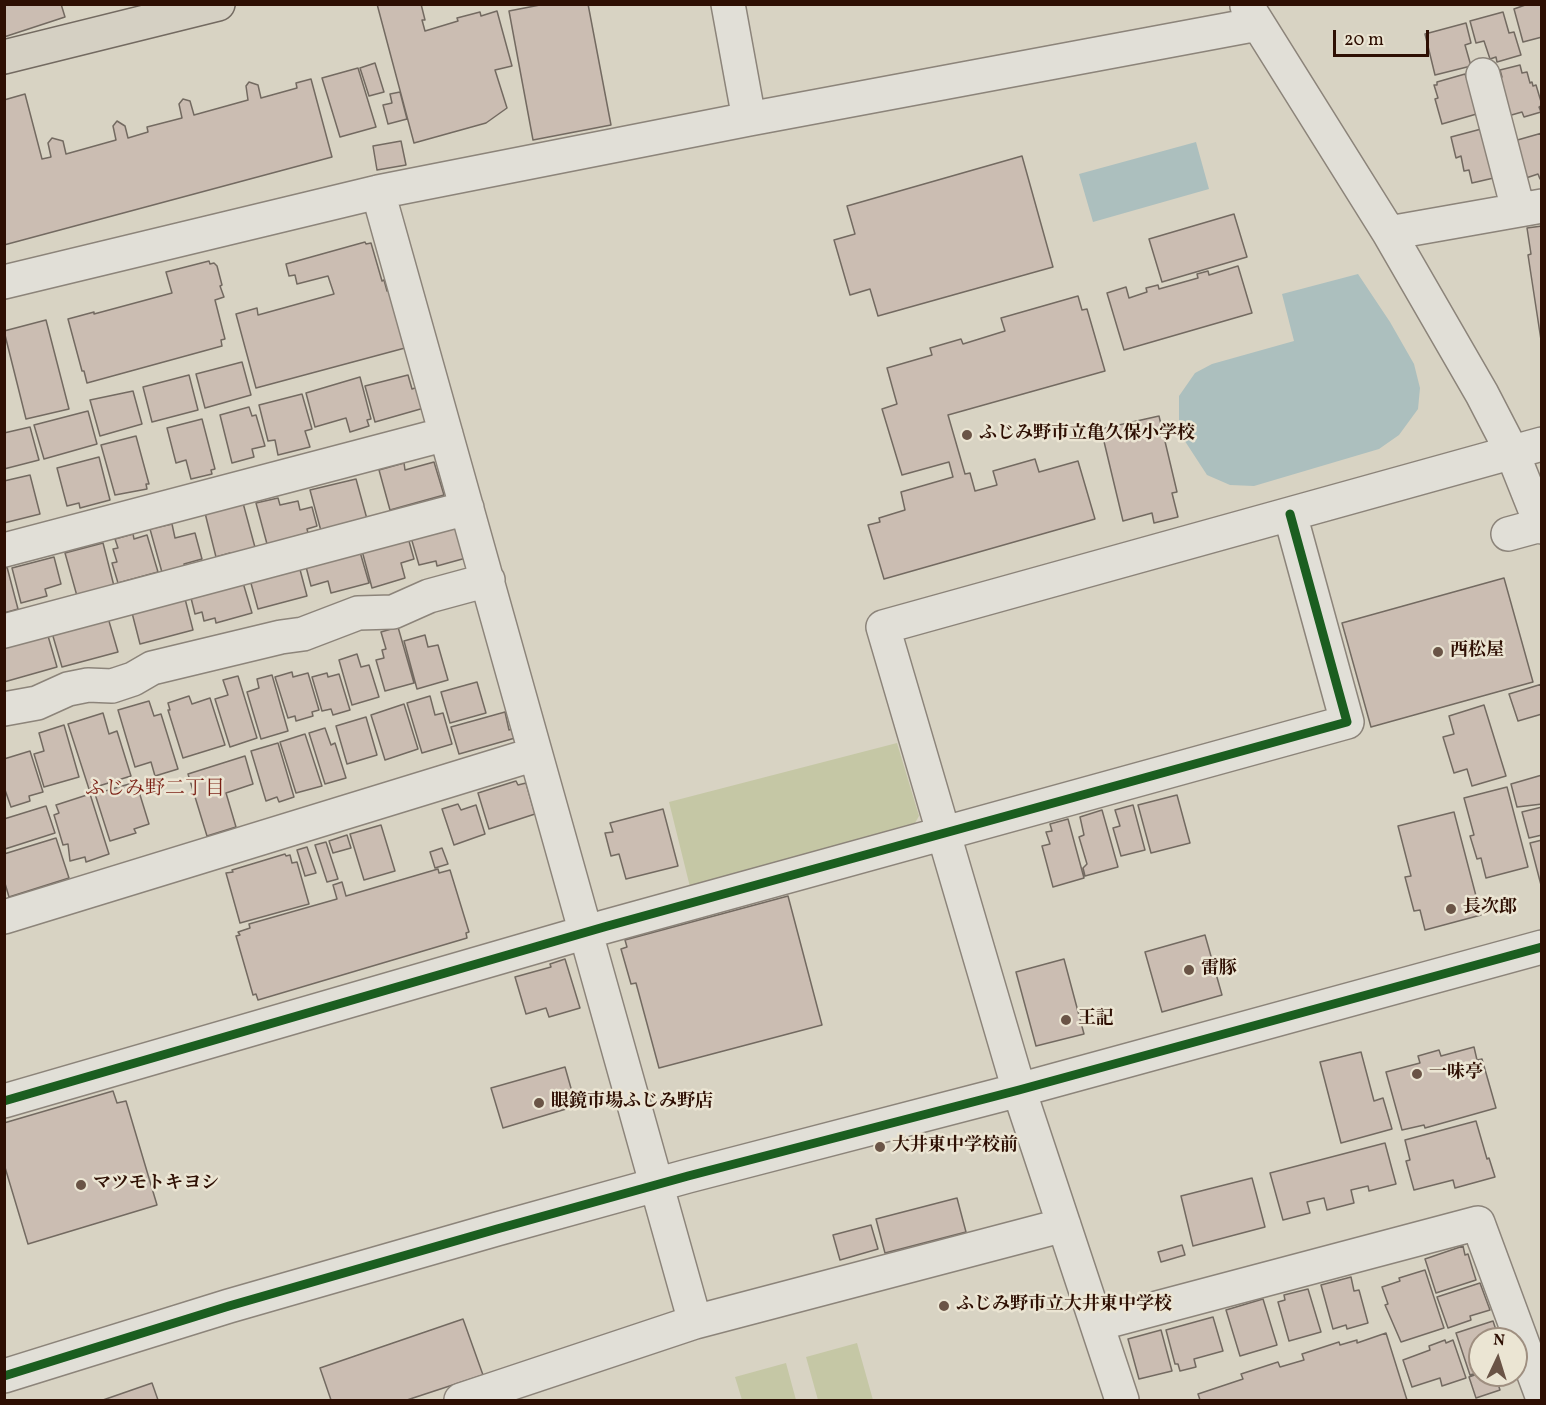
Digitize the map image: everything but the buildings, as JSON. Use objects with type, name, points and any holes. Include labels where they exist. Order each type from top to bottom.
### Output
[{"type":"main road","points":[[4,57],[186,8],[219,4]]},
{"type":"street","points":[[728,4],[749,119]]},
{"type":"street","points":[[4,282],[378,192],[749,119],[1252,14],[1389,233],[1482,394],[1527,448],[1541,526],[1509,534]]},
{"type":"street","points":[[1389,233],[1530,207],[1483,75]]},
{"type":"street","points":[[378,192],[695,1322]]},
{"type":"street","points":[[4,550],[446,434]]},
{"type":"street","points":[[1122,1401],[1019,1090],[883,627],[1527,448]]},
{"type":"street","points":[[4,631],[467,508]]},
{"type":"street","points":[[4,1101],[586,932],[1347,722],[1319,588],[1290,514]]},
{"type":"street","points":[[4,709],[37,704],[68,688],[88,685],[112,686],[133,679],[152,668],[281,637],[303,634],[358,613],[393,612],[429,596],[488,580]]},
{"type":"street","points":[[4,916],[535,754]]},
{"type":"street","points":[[4,1376],[229,1306],[657,1185],[1019,1090],[1542,947]]},
{"type":"street","points":[[1097,1324],[1478,1223],[1541,1396],[1527,1401]]},
{"type":"street","points":[[461,1401],[695,1322],[1064,1225]]},
{"type":"green space","points":[[897,743],[919,816],[912,828],[691,891],[669,802]]},
{"type":"green space","points":[[857,1343],[873,1400],[818,1400],[806,1357]]},
{"type":"green space","points":[[786,1363],[796,1400],[742,1400],[735,1377]]},
{"type":"shaded area","points":[[1196,142],[1209,189],[1093,222],[1079,174]]},
{"type":"shaded area","points":[[1358,274],[1390,322],[1414,364],[1420,388],[1418,409],[1399,435],[1379,449],[1254,486],[1230,485],[1207,475],[1179,432],[1179,396],[1195,373],[1212,364],[1294,341],[1282,294]]},
{"type":"cycle path","points":[[4,1101],[604,927],[1347,722],[1290,514]]},
{"type":"cycle path","points":[[4,1376],[229,1306],[497,1229],[688,1176],[1019,1090],[1542,947]]},
{"type":"place","name":"ふじみ野市立亀久保小学校","points":[[967,435]]},
{"type":"place","name":"西松屋","points":[[1438,652]]},
{"type":"place","name":"長次郎","points":[[1451,909]]},
{"type":"place","name":"雷豚","points":[[1189,970]]},
{"type":"place","name":"王記","points":[[1066,1020]]},
{"type":"place","name":"一味亭","points":[[1417,1074]]},
{"type":"place","name":"眼鏡市場ふじみ野店","points":[[539,1103]]},
{"type":"place","name":"大井東中学校前","points":[[880,1147]]},
{"type":"place","name":"マツモトキヨシ","points":[[81,1185]]},
{"type":"place","name":"ふじみ野市立大井東中学校","points":[[944,1306]]},
{"type":"district","name":"ふじみ野二丁目","points":[[155,790]]}]
